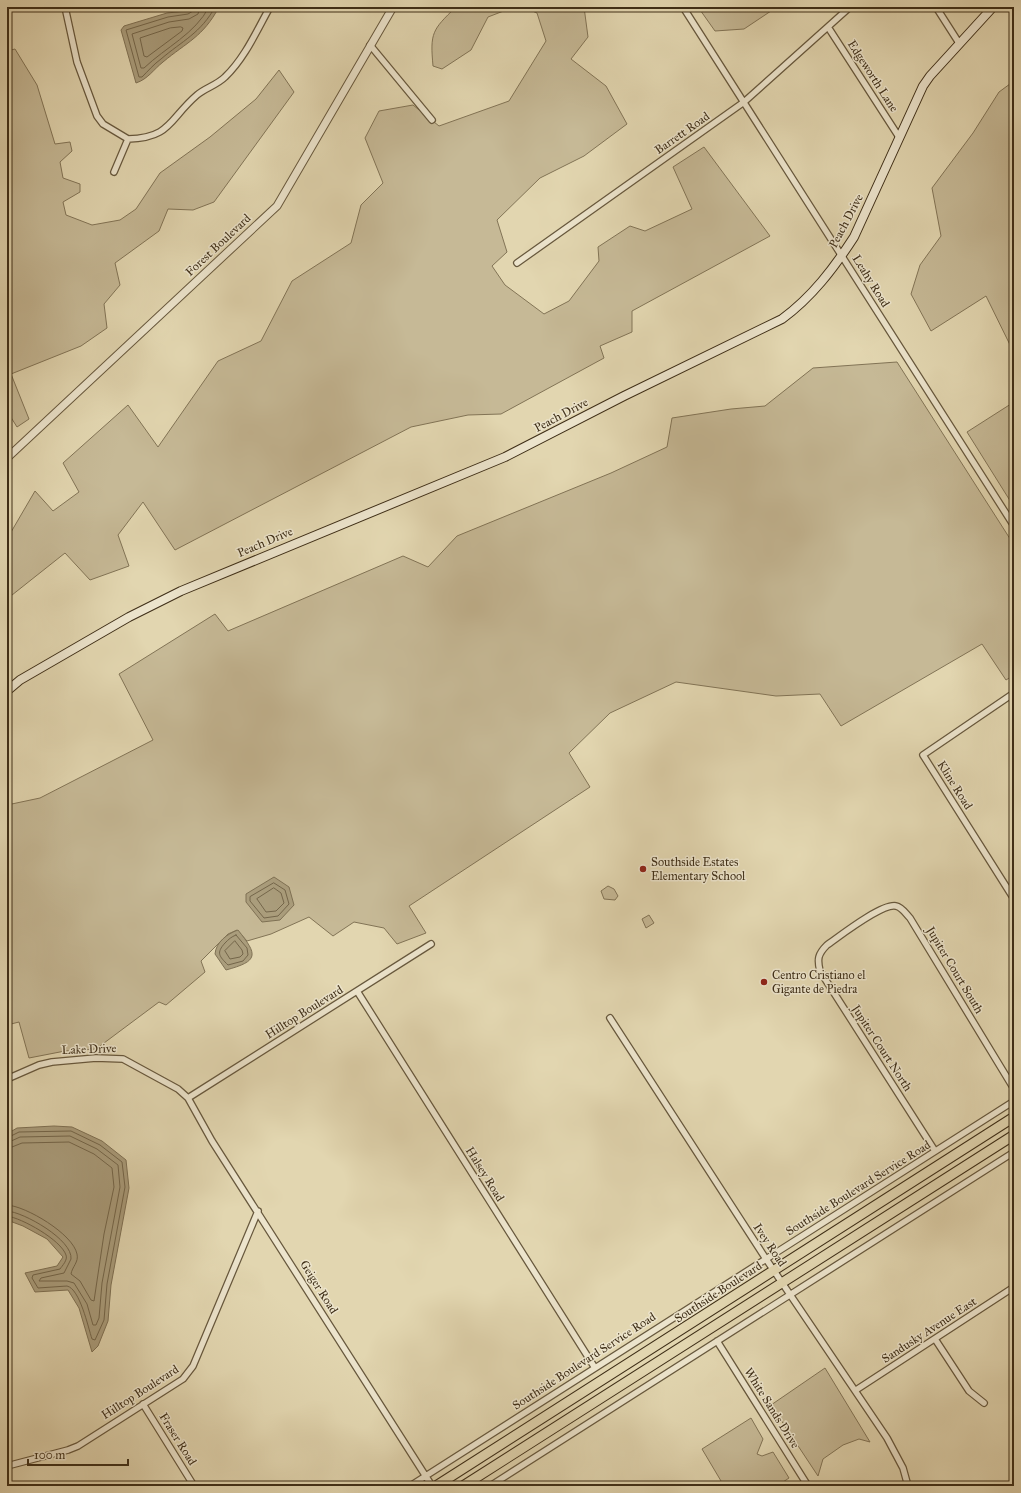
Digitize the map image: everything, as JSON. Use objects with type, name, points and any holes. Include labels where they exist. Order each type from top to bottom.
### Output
[{"type":"highway","name":"Southside Boulevard","points":[[436,1486],[1014,1117]]},
{"type":"highway","points":[[463,1486],[1014,1135]]},
{"type":"main road","name":"Peach Drive","points":[[7,691],[20,680],[129,617],[181,591],[505,457],[631,392],[772,324],[799,307],[842,256],[854,237],[926,81],[993,7]]},
{"type":"street","points":[[65,7],[77,62],[97,116],[103,124],[128,139],[144,139],[159,134],[168,127],[197,94],[224,78],[241,57],[270,7]]},
{"type":"street","name":"Forest Boulevard","points":[[7,458],[277,206],[393,7]]},
{"type":"street","name":"Leahy Road","points":[[683,7],[1014,526]]},
{"type":"street","name":"Barrett Road","points":[[517,263],[744,102],[850,7]]},
{"type":"street","points":[[936,7],[959,43]]},
{"type":"street","name":"Edgeworth Lane","points":[[828,27],[899,137]]},
{"type":"street","points":[[370,45],[432,120]]},
{"type":"street","points":[[114,172],[128,139]]},
{"type":"street","name":"Kline Road","points":[[1014,693],[923,755],[1014,899]]},
{"type":"street","name":"Jupiter Court South","points":[[856,925],[884,907],[897,906],[904,911],[910,918],[1014,1089]]},
{"type":"street","name":"Jupiter Court North","points":[[856,925],[827,945],[820,952],[818,961],[820,971],[935,1151]]},
{"type":"street","name":"Hilltop Boulevard","points":[[188,1098],[431,944]]},
{"type":"street","name":"Halsey Road","points":[[357,991],[595,1368]]},
{"type":"street","name":"Ivey Road","points":[[610,1018],[766,1259],[856,1390],[893,1448],[908,1486]]},
{"type":"street","name":"Lake Drive","points":[[7,1079],[25,1070],[52,1062],[114,1057],[134,1064],[178,1089],[188,1098]]},
{"type":"street","name":"Geiger Road","points":[[188,1098],[212,1141],[432,1486]]},
{"type":"street","name":"Southside Boulevard Service Road","points":[[410,1486],[1014,1101]]},
{"type":"street","points":[[490,1486],[1014,1152]]},
{"type":"street","name":"Hilltop Boulevard","points":[[7,1466],[78,1446],[183,1379],[193,1366],[258,1211]]},
{"type":"street","name":"Sandusky Avenue East","points":[[856,1390],[1014,1287]]},
{"type":"street","points":[[935,1339],[969,1391],[984,1403]]},
{"type":"street","name":"White Sands Drive","points":[[717,1341],[808,1486]]},
{"type":"street","name":"Fraser Road","points":[[143,1404],[194,1486]]},
{"type":"shaded area","points":[[456,7],[514,7],[488,17],[471,50],[442,69],[433,66],[432,46],[434,33],[442,21]]},
{"type":"shaded area","points":[[523,7],[584,7],[588,37],[571,59],[606,86],[627,124],[584,156],[540,178],[497,220],[507,252],[492,266],[505,285],[544,314],[569,301],[599,261],[598,247],[630,226],[645,231],[692,209],[673,167],[704,147],[770,236],[632,311],[632,332],[600,346],[604,358],[501,414],[468,415],[411,427],[175,550],[143,502],[118,535],[129,566],[90,580],[65,553],[7,599],[7,539],[35,491],[53,511],[79,492],[63,463],[128,405],[158,447],[218,361],[261,341],[292,281],[351,243],[361,205],[383,183],[365,138],[379,111],[413,105],[439,126],[509,101],[546,41],[537,13]]},
{"type":"shaded area","points":[[698,7],[777,7],[744,29],[715,31]]},
{"type":"shaded area","points":[[15,49],[37,85],[55,144],[70,142],[72,151],[60,162],[63,178],[80,184],[80,192],[63,202],[66,215],[92,225],[120,220],[136,209],[160,173],[210,137],[256,99],[279,70],[294,92],[214,202],[193,210],[168,209],[159,231],[115,263],[120,285],[104,304],[107,328],[81,346],[11,374],[29,419],[17,427],[7,411],[7,51]]},
{"type":"shaded area","points":[[1014,81],[1014,353],[986,296],[931,331],[911,294],[920,265],[941,236],[932,188],[973,133],[999,92]]},
{"type":"shaded area","points":[[897,362],[1014,545],[1014,675],[1006,680],[982,644],[841,726],[820,694],[776,696],[676,682],[610,713],[569,753],[590,787],[409,906],[426,933],[397,944],[384,928],[354,922],[333,936],[309,917],[271,934],[247,941],[237,930],[228,934],[201,961],[205,972],[166,1005],[159,1002],[96,1049],[65,1051],[29,1058],[19,1022],[7,1025],[7,805],[40,798],[153,740],[119,674],[215,614],[228,631],[403,556],[428,567],[457,536],[611,473],[667,447],[672,418],[731,409],[765,406],[813,368]]},
{"type":"shaded area","points":[[1014,402],[1014,507],[967,432]]},
{"type":"shaded area","points":[[608,886],[614,889],[618,896],[615,900],[604,899],[601,891]]},
{"type":"shaded area","points":[[649,915],[654,923],[646,928],[642,919]]},
{"type":"shaded area","points":[[825,1368],[870,1442],[859,1439],[843,1445],[823,1459],[818,1476],[771,1405]]},
{"type":"shaded area","points":[[751,1418],[763,1439],[757,1454],[762,1456],[773,1452],[789,1478],[780,1484],[780,1486],[724,1486],[702,1449]]},
{"type":"water","points":[[194,7],[219,7],[201,32],[163,62],[147,77],[136,83],[121,30],[124,26],[167,13],[186,11]]},
{"type":"water","points":[[274,877],[289,887],[294,905],[280,920],[262,922],[246,902],[246,894]]},
{"type":"water","points":[[238,930],[252,951],[252,956],[250,960],[245,963],[226,970],[215,954],[217,946],[223,939]]},
{"type":"water","points":[[54,1126],[72,1127],[102,1141],[126,1160],[129,1188],[111,1285],[108,1321],[98,1346],[92,1352],[79,1308],[68,1290],[35,1292],[25,1273],[57,1266],[63,1257],[47,1239],[23,1226],[7,1220],[7,1134],[17,1128]]},
{"type":"place","name":"Southside Estates Elementary School","points":[[643,869]]},
{"type":"place","name":"Centro Cristiano el Gigante de Piedra","points":[[764,982]]}]
